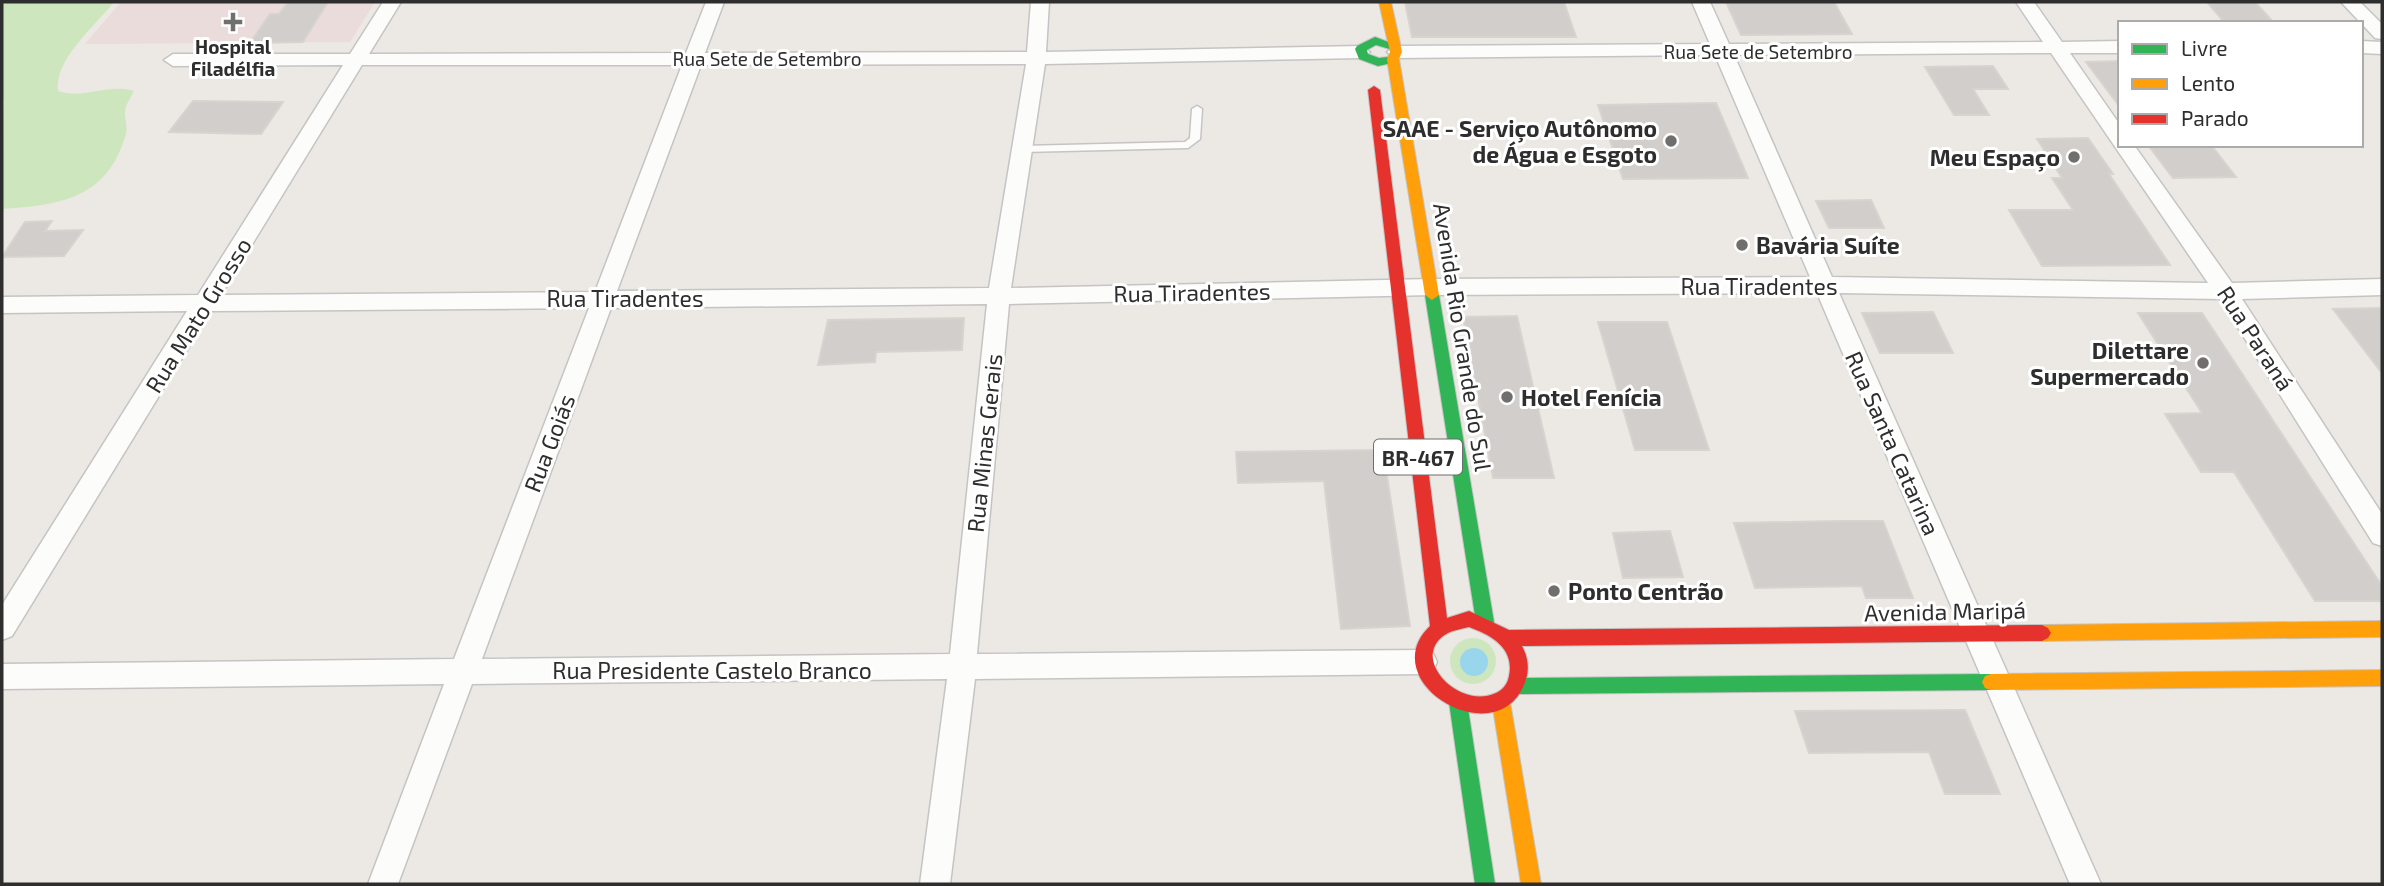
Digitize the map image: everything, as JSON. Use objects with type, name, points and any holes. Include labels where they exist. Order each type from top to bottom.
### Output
[{"type":"main road","name":"Avenida Rio Grande do Sul","points":[[1385,2],[1485,622]]},
{"type":"main road","points":[[1366,47],[1383,62],[1394,52]]},
{"type":"main road","name":"BR-467","points":[[1366,47],[1439,626]]},
{"type":"main road","points":[[1461,619],[1485,622],[1509,638],[1522,665],[1518,686],[1501,702],[1476,707],[1458,702],[1432,683],[1423,662],[1426,642],[1439,626],[1461,619]]},
{"type":"main road","name":"Avenida Maripá","points":[[1509,638],[2382,629]]},
{"type":"main road","points":[[2183,630],[2202,646]]},
{"type":"main road","points":[[2242,631],[2239,640],[2246,657],[2269,679]]},
{"type":"main road","points":[[2209,679],[2213,669],[2210,661]]},
{"type":"main road","points":[[1518,686],[2382,678]]},
{"type":"main road","points":[[1458,702],[1485,884]]},
{"type":"main road","points":[[1501,702],[1531,884]]},
{"type":"street","name":"Rua Mato Grosso","points":[[2,628],[392,2]]},
{"type":"street","name":"Rua Goiás","points":[[383,884],[715,2]]},
{"type":"street","name":"Rua Minas Gerais","points":[[935,884],[962,668],[999,296],[1035,58],[1040,2]]},
{"type":"street","name":"Rua Santa Catarina","points":[[1701,2],[1977,635],[2006,681],[2086,884]]},
{"type":"street","points":[[2025,2],[2118,137]]},
{"type":"street","points":[[2350,2],[2382,34]]},
{"type":"street","name":"Rua Sete de Setembro","points":[[173,60],[1035,58],[1366,47]]},
{"type":"street","name":"Rua Sete de Setembro","points":[[1394,52],[1724,52],[2118,47]]},
{"type":"street","points":[[2363,47],[2382,48]]},
{"type":"street","name":"Rua Paraná","points":[[2124,147],[2226,291],[2382,535]]},
{"type":"street","name":"Rua Tiradentes","points":[[2,305],[604,297],[999,296],[1396,288],[1824,285],[2226,291],[2382,287]]},
{"type":"street","name":"Rua Presidente Castelo Branco","points":[[2,676],[1423,662]]},
{"type":"lane","points":[[1021,149],[1188,145],[1195,139],[1197,109]]},
{"type":"shaded area","name":"Hospital Filadélfia","points":[[121,2],[375,2],[350,42],[85,44]]},
{"type":"green space","points":[[2,2],[114,2],[69,55],[59,79],[58,91],[77,94],[114,89],[134,91],[125,111],[126,133],[117,158],[106,174],[78,195],[61,201],[2,209]]},
{"type":"green space","points":[[1473,638],[1489,645],[1496,661],[1489,677],[1473,684],[1457,677],[1450,661],[1457,645]]},
{"type":"water","points":[[1474,648],[1484,652],[1488,662],[1484,672],[1474,676],[1464,672],[1460,662],[1464,652]]},
{"type":"building","points":[[288,2],[328,2],[303,42],[250,43],[270,14],[279,14]]},
{"type":"building","points":[[1405,2],[1564,2],[1576,37],[1412,37]]},
{"type":"building","points":[[1726,2],[1834,2],[1852,34],[1741,35]]},
{"type":"building","points":[[2207,2],[2255,2],[2272,21],[2223,21]]},
{"type":"building","points":[[2118,61],[2118,104],[2086,62]]},
{"type":"building","points":[[1993,66],[2008,89],[1973,89],[1989,115],[1954,115],[1925,67]]},
{"type":"building","points":[[193,101],[283,102],[261,134],[169,132]]},
{"type":"building","name":"SAAE - Serviço Autônomo de Água e Esgoto","points":[[1716,103],[1748,178],[1623,179],[1598,105]]},
{"type":"building","points":[[2088,138],[2170,265],[2042,266],[2009,210],[2073,210],[2052,178],[2062,178],[2037,139]]},
{"type":"building","points":[[2150,147],[2213,147],[2236,177],[2173,178]]},
{"type":"building","points":[[1871,200],[1884,228],[1829,228],[1816,201]]},
{"type":"building","points":[[52,221],[45,231],[83,230],[64,256],[2,257],[25,222]]},
{"type":"building","points":[[2382,308],[2382,373],[2333,309]]},
{"type":"building","points":[[1933,312],[1953,353],[1880,353],[1862,313]]},
{"type":"building","points":[[2138,313],[2202,313],[2382,586],[2382,601],[2315,601],[2234,472],[2201,472],[2165,414],[2202,413]]},
{"type":"building","name":"Hotel Fenícia","points":[[1517,316],[1554,478],[1493,478],[1463,317]]},
{"type":"building","points":[[964,318],[962,350],[876,352],[875,362],[818,365],[828,320]]},
{"type":"building","points":[[1598,322],[1667,322],[1709,450],[1635,450]]},
{"type":"building","points":[[1383,450],[1410,626],[1341,629],[1324,481],[1238,483],[1236,452]]},
{"type":"building","points":[[1883,521],[1913,598],[1866,598],[1862,586],[1755,588],[1734,523]]},
{"type":"building","points":[[1670,531],[1683,577],[1623,578],[1613,533]]},
{"type":"building","points":[[1965,710],[2000,794],[1945,794],[1929,752],[1809,753],[1795,711]]},
{"type":"traffic: fast","points":[[1393,46],[1375,41],[1361,49],[1363,56],[1378,62],[1393,59]]},
{"type":"traffic: fast","points":[[1432,295],[1485,622]]},
{"type":"traffic: fast","points":[[1518,686],[1991,682]]},
{"type":"traffic: fast","points":[[1458,702],[1485,884]]},
{"type":"traffic: slow","points":[[1385,2],[1396,52],[1393,59],[1432,295]]},
{"type":"traffic: slow","points":[[2042,633],[2382,629]]},
{"type":"traffic: slow","points":[[1991,682],[2382,678]]},
{"type":"traffic: slow","points":[[1501,702],[1531,884]]},
{"type":"traffic: jam","points":[[1374,90],[1439,626]]},
{"type":"traffic: jam","points":[[1469,619],[1505,637],[1516,651],[1519,661],[1518,676],[1512,691],[1503,699],[1481,706],[1460,703],[1442,692],[1429,676],[1424,659],[1427,641],[1441,627],[1469,619]]},
{"type":"traffic: jam","points":[[1509,638],[2042,633]]},
{"type":"place","name":"Hospital Filadélfia","points":[[233,22]]},
{"type":"place","name":"SAAE - Serviço Autônomo de Água e Esgoto","points":[[1671,141]]},
{"type":"place","name":"Meu Espaço","points":[[2074,157]]},
{"type":"place","name":"Bavária Suíte","points":[[1742,245]]},
{"type":"place","name":"Dilettare Supermercado","points":[[2203,363]]},
{"type":"place","name":"Hotel Fenícia","points":[[1507,397]]},
{"type":"place","name":"Ponto Centrão","points":[[1554,591]]}]
